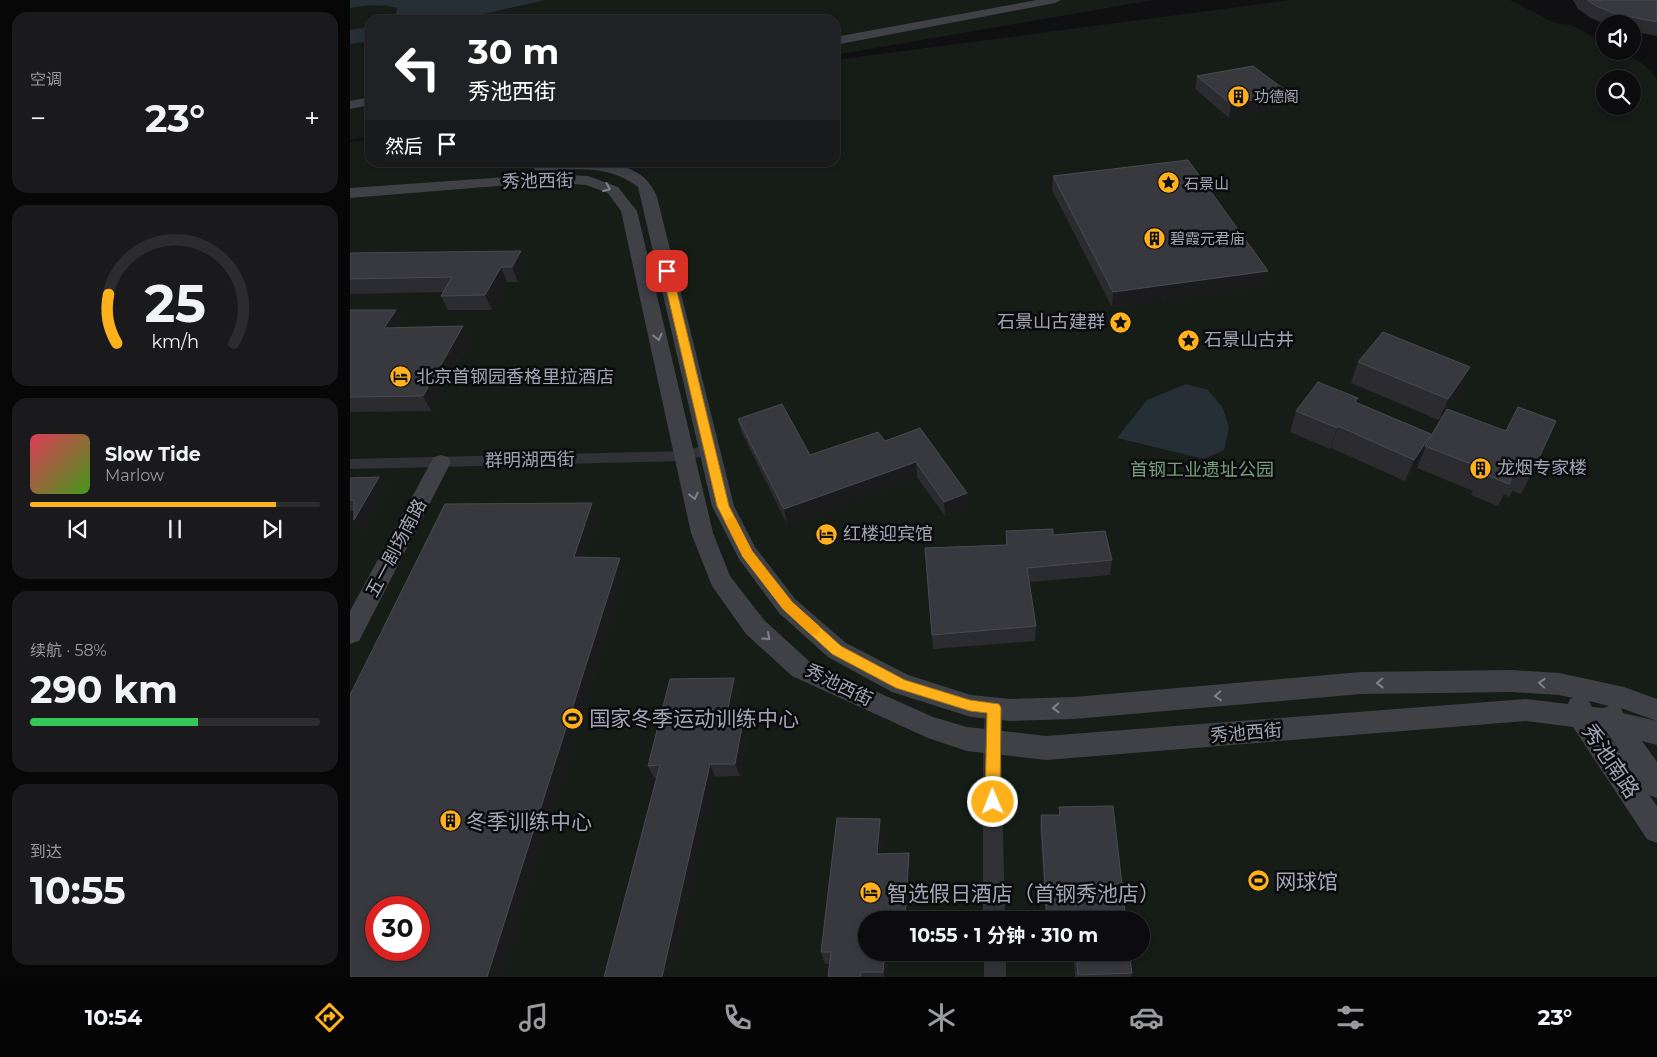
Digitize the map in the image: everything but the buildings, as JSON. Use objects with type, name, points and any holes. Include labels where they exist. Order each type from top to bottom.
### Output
[{"type":"street","points":[[840,40],[1056,0]]},
{"type":"street","points":[[350,105],[365,102]]},
{"type":"street","name":"秀池西街","points":[[350,183],[534,167]]},
{"type":"street","name":"秀池西街","points":[[604,167],[626,172],[644,184],[649,197],[723,506],[747,554],[787,606],[837,650],[901,684],[970,706],[1011,710],[1074,708],[1361,683],[1512,681],[1576,687],[1624,698],[1657,710]]},
{"type":"street","name":"秀池西街","points":[[350,193],[547,178],[588,181],[613,190],[629,211],[702,533],[720,580],[755,627],[801,669],[928,727],[967,739],[1046,748],[1526,710],[1614,721],[1657,733]]},
{"type":"street","name":"群明湖西街","points":[[350,464],[684,456],[709,449]]},
{"type":"street","name":"五一剧场南路","points":[[350,634],[442,462]]},
{"type":"street","name":"秀池南路","points":[[1576,687],[1581,716],[1657,830]]},
{"type":"street","name":"秀池南路","points":[[1607,694],[1614,721],[1657,785]]},
{"type":"street","points":[[994,708],[992,743],[994,911]]},
{"type":"street","points":[[994,961],[995,977]]},
{"type":"green space","points":[[350,0],[1153,0],[840,54],[840,15],[365,15],[365,138],[350,140]]},
{"type":"green space","name":"首钢工业遗址公园","points":[[1291,0],[1510,0],[1555,23],[1571,25],[1596,38],[1596,60],[1636,60],[1647,67],[1657,79],[1657,977],[350,977],[350,142],[365,140],[365,167],[840,167],[840,59]]},
{"type":"shaded area","points":[[350,0],[545,0],[479,15],[395,15],[397,8],[385,6],[374,5],[350,8]]},
{"type":"shaded area","points":[[365,28],[365,42],[350,44],[350,30]]},
{"type":"shaded area","points":[[1186,384],[1208,390],[1223,408],[1229,428],[1224,450],[1204,459],[1117,438],[1147,400]]},
{"type":"slow traffic","points":[[731,521],[747,554],[787,606],[814,630]]},
{"type":"place","name":"功德阁","points":[[1238,96]]},
{"type":"place","name":"石景山","points":[[1168,183]]},
{"type":"place","name":"碧霞元君庙","points":[[1154,238]]},
{"type":"place","name":"石景山古建群","points":[[1121,322]]},
{"type":"place","name":"石景山古井","points":[[1188,340]]},
{"type":"place","name":"北京首钢园香格里拉酒店","points":[[400,377]]},
{"type":"place","name":"龙烟专家楼","points":[[1481,468]]},
{"type":"place","name":"红楼迎宾馆","points":[[827,534]]},
{"type":"place","name":"国家冬季运动训练中心","points":[[573,718]]},
{"type":"place","name":"冬季训练中心","points":[[450,821]]},
{"type":"place","name":"网球馆","points":[[1259,881]]},
{"type":"place","name":"智选假日酒店（首钢秀池店）","points":[[871,893]]},
{"type":"route","points":[[667,271],[723,506],[747,554],[787,606],[837,650],[901,684],[970,706],[994,708],[992,743],[993,802]]}]
